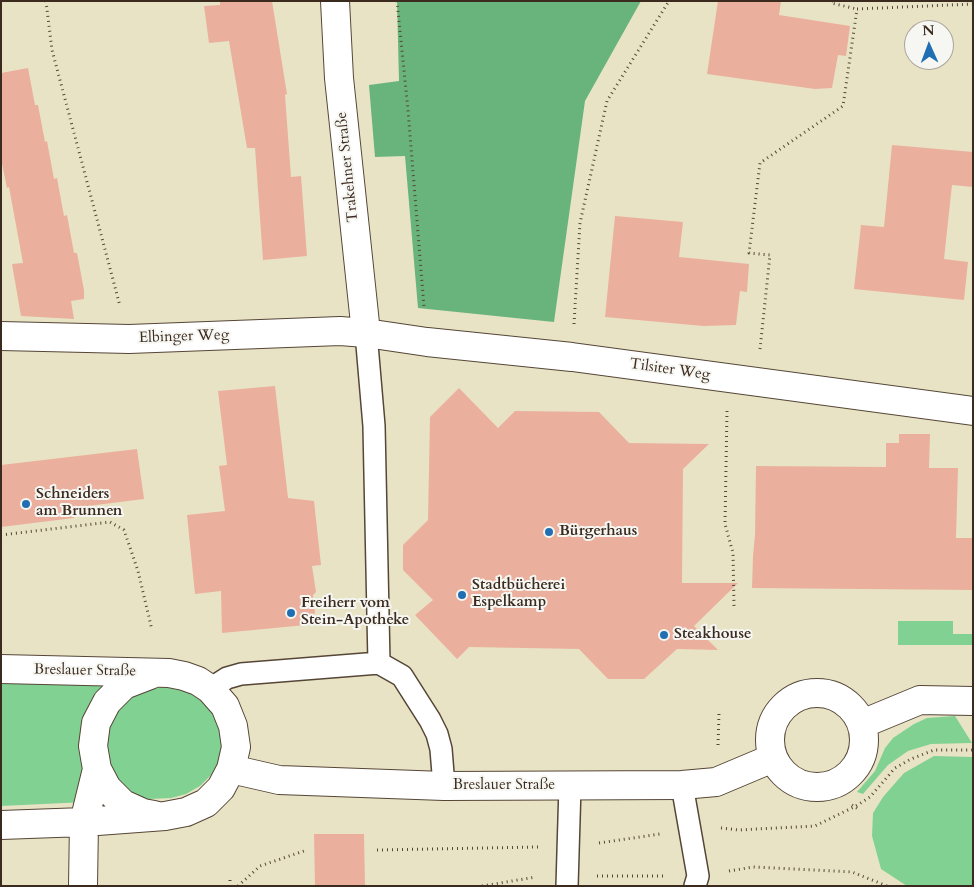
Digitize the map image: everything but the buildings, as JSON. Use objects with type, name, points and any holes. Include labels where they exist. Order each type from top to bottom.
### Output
[{"type":"street","name":"Trakehner Straße","points":[[335,1],[339,78],[366,333]]},
{"type":"street","name":"Elbinger Weg","points":[[1,336],[129,339],[340,331],[366,333]]},
{"type":"street","name":"Tilsiter Weg","points":[[366,333],[427,342],[572,357],[973,411]]},
{"type":"street","name":"Breslauer Straße","points":[[1,669],[169,673],[184,676],[198,681],[210,690],[225,706],[234,726],[236,747],[232,769],[221,788],[206,803],[186,812],[165,816],[84,822],[1,825]]},
{"type":"street","name":"Breslauer Straße","points":[[165,816],[143,813],[123,804],[107,788],[97,769],[93,746],[96,723],[107,702],[124,686],[145,676],[169,673]]},
{"type":"street","points":[[814,693],[829,694],[843,701],[854,710],[862,724],[865,740],[862,756],[854,770],[842,780],[827,786],[811,787],[795,782],[782,772],[773,758],[770,744],[771,729],[777,715],[787,704],[800,696],[814,693]]},
{"type":"street","points":[[862,724],[920,700],[973,701]]},
{"type":"street","name":"Breslauer Straße","points":[[232,769],[279,780],[444,786],[682,785],[716,782],[773,758]]},
{"type":"street","name":"Breslauer Straße","points":[[84,822],[97,769]]},
{"type":"street","points":[[83,886],[84,822]]},
{"type":"lane","points":[[366,333],[374,426],[379,663]]},
{"type":"lane","points":[[210,690],[227,678],[241,674],[379,663],[402,676],[430,720],[441,748],[444,786]]},
{"type":"lane","points":[[682,785],[698,876],[694,886]]},
{"type":"lane","points":[[568,886],[570,786]]},
{"type":"path","points":[[46,1],[52,50],[129,339]]},
{"type":"path","points":[[397,1],[427,342]]},
{"type":"path","points":[[572,357],[580,223],[606,101],[669,1]]},
{"type":"path","points":[[832,1],[832,3],[857,10],[973,4]]},
{"type":"path","points":[[757,382],[770,255],[749,254],[760,163],[843,106],[857,10]]},
{"type":"path","points":[[727,378],[725,524],[733,553],[734,606]]},
{"type":"path","points":[[1,535],[110,522],[124,530],[138,571],[152,630]]},
{"type":"path","points":[[852,805],[858,809]]},
{"type":"path","points":[[238,886],[260,866],[304,851]]},
{"type":"path","points":[[230,878],[230,886]]},
{"type":"green space","points":[[397,1],[641,1],[585,101],[554,322],[418,308],[405,156],[375,157],[369,85],[399,81]]},
{"type":"green space","points":[[898,621],[953,621],[953,634],[973,634],[973,645],[898,645]]},
{"type":"green space","points":[[1,682],[77,683],[168,688],[185,691],[201,699],[213,712],[220,728],[222,746],[219,761],[211,775],[200,786],[186,794],[171,798],[1,806]]},
{"type":"green space","points":[[955,716],[972,743],[931,744],[908,751],[888,765],[863,794],[857,792],[875,771],[885,748],[893,738],[927,718]]},
{"type":"green space","points":[[934,756],[973,757],[973,886],[907,886],[881,869],[872,836],[873,813],[883,797],[904,773]]},
{"type":"place","name":"Schneiders am Brunnen","points":[[26,504]]},
{"type":"place","name":"Bürgerhaus","points":[[549,532]]},
{"type":"place","name":"Stadtbücherei Espelkamp","points":[[462,595]]},
{"type":"place","name":"Freiherr vom Stein-Apotheke","points":[[291,613]]},
{"type":"place","name":"Steakhouse","points":[[664,635]]}]
